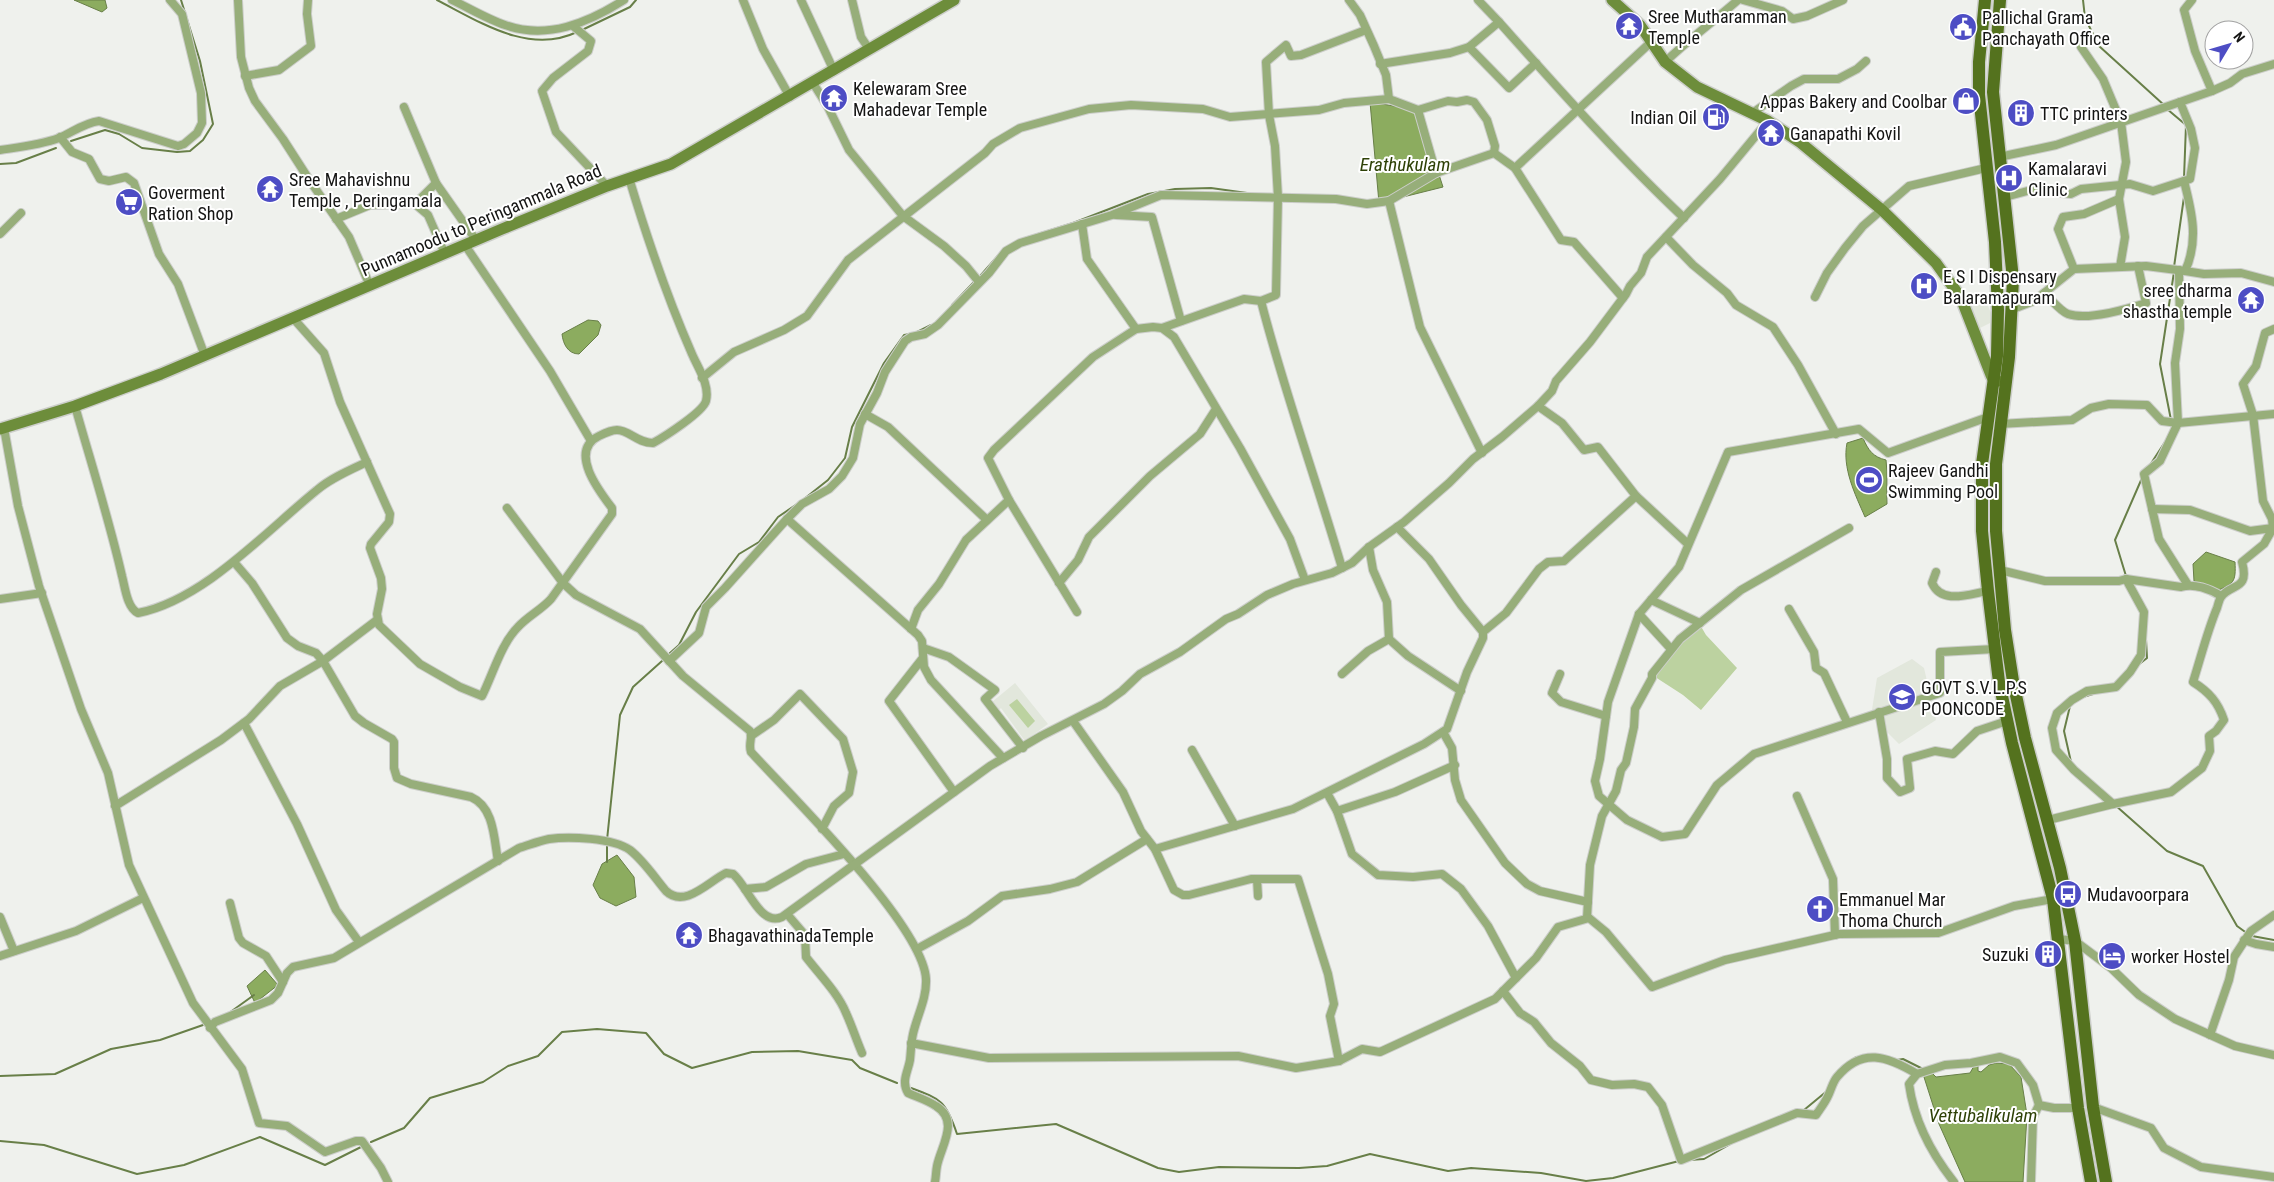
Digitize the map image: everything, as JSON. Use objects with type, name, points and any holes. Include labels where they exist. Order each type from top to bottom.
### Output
[{"type":"main road","name":"Punnamoodu to Peringammala Road","points":[[2,428],[75,406],[205,356],[471,242],[607,186],[671,164],[790,97],[954,0]]},
{"type":"main road","points":[[1612,0],[1640,25],[1650,43],[1665,62],[1697,87],[1768,121],[1801,143],[1882,210],[1936,263],[1961,298],[2000,382]]},
{"type":"main road","points":[[1985,0],[1978,80],[1980,117],[1998,280],[1997,347],[2000,382],[2000,424],[1996,473],[1996,531],[2005,630],[2025,738],[2060,868],[2075,941],[2093,1107],[2106,1182]]},
{"type":"main road","points":[[2000,0],[1993,92],[2014,279],[2013,309],[2000,382],[1988,417],[1982,464],[1982,531],[1999,682],[2007,721],[2053,899],[2078,1108],[2092,1182]]},
{"type":"street","points":[[0,150],[30,146],[60,137],[90,122],[100,121],[178,146],[184,144],[197,133],[202,123],[201,93],[182,14],[170,0]]},
{"type":"street","points":[[238,0],[241,57],[255,101],[283,139],[349,238],[370,286]]},
{"type":"street","points":[[246,76],[279,70],[311,46],[307,14],[308,0]]},
{"type":"street","points":[[452,0],[504,25],[523,30],[549,31],[574,27],[624,0]]},
{"type":"street","points":[[743,0],[764,49],[790,97]]},
{"type":"street","points":[[801,0],[834,71]]},
{"type":"street","points":[[852,0],[861,37],[869,49]]},
{"type":"street","points":[[1349,0],[1360,15],[1386,75],[1390,99]]},
{"type":"street","points":[[1478,0],[1578,110],[1654,190],[1684,218]]},
{"type":"street","points":[[1665,62],[1738,0]]},
{"type":"street","points":[[1743,0],[1782,11],[1793,19],[1807,16],[1843,0]]},
{"type":"street","points":[[2192,0],[2184,10],[2195,51],[2212,91]]},
{"type":"street","points":[[1380,64],[1439,56],[1469,47],[1500,22]]},
{"type":"street","points":[[574,27],[591,41],[588,52],[552,78],[542,91],[556,132],[607,186]]},
{"type":"street","points":[[1077,612],[1009,500],[988,458],[1093,357],[1136,330],[1153,327],[1162,328],[1244,299],[1260,301],[1276,295],[1278,197],[1276,146],[1269,115],[1266,62],[1286,45],[1291,56],[1301,56],[1366,30]]},
{"type":"street","points":[[1515,168],[1650,43]]},
{"type":"street","points":[[1469,47],[1509,88],[1536,63]]},
{"type":"street","points":[[2081,47],[2103,79],[2121,122],[2126,162],[2119,199],[2125,237],[2120,267]]},
{"type":"street","points":[[1750,114],[1804,79],[1838,79],[1858,69],[1866,61]]},
{"type":"street","points":[[1999,157],[2056,144],[2161,109],[2212,91],[2230,83],[2242,74],[2274,64]]},
{"type":"street","points":[[813,83],[828,107],[849,150],[903,216],[944,246],[966,266],[979,282]]},
{"type":"street","points":[[702,378],[734,352],[784,330],[807,316],[848,260],[993,144],[1029,124],[1089,109],[1131,105],[1202,109],[1230,117],[1319,110],[1344,103],[1390,99],[1418,110],[1448,101],[1467,100],[1474,102],[1487,120],[1494,153]]},
{"type":"street","points":[[2005,199],[2009,196],[2031,190],[2071,194],[2082,189],[2130,184],[2153,190],[2190,179],[2195,148],[2191,129],[2180,102]]},
{"type":"street","points":[[404,107],[436,183],[591,441]]},
{"type":"street","points":[[1418,110],[1436,174]]},
{"type":"street","points":[[210,1028],[215,1022],[271,1000],[278,994],[287,973],[293,967],[334,958],[519,848],[550,839],[588,839],[617,844],[627,848],[635,854],[671,896],[687,896],[726,873],[737,877],[747,889],[756,906],[769,919],[778,919],[787,914],[1003,758],[1104,704],[1122,691],[1140,674],[1180,652],[1226,619],[1267,596],[1352,563],[1369,547],[1436,496],[1458,472],[1538,406],[1552,391],[1556,381],[1590,342],[1623,298],[1640,273],[1647,257],[1720,179],[1768,121]]},
{"type":"street","points":[[60,137],[72,152],[89,159],[100,180],[109,182],[126,177],[134,183],[159,254],[178,284],[205,356]]},
{"type":"street","points":[[1494,153],[1515,168],[1561,240],[1574,242],[1623,298]]},
{"type":"street","points":[[669,661],[699,633],[706,607],[715,596],[725,588],[787,519],[802,504],[829,488],[842,476],[853,458],[864,414],[877,393],[885,372],[905,341],[911,337],[925,334],[938,325],[1009,248],[1112,215],[1161,195],[1207,198],[1278,197],[1336,199],[1367,204],[1389,201],[1436,174],[1494,153]]},
{"type":"street","points":[[1815,297],[1827,274],[1845,248],[1864,226],[1909,186],[1986,168]]},
{"type":"street","points":[[377,620],[394,642],[420,664],[460,687],[482,696],[511,636],[519,625],[541,610],[563,583],[613,512],[588,473],[588,448],[591,441],[612,430],[619,429],[641,442],[653,443],[660,440],[704,405],[707,394],[702,378],[679,324],[648,241],[629,178]]},
{"type":"street","points":[[2184,181],[2193,216],[2193,255],[2182,270],[2180,329],[2175,363],[2174,422],[2160,461],[2144,474],[2159,538],[2188,585]]},
{"type":"street","points":[[415,204],[436,183]]},
{"type":"street","points":[[2074,269],[2058,229],[2063,217],[2084,214],[2119,199]]},
{"type":"street","points":[[1389,201],[1420,327],[1482,453]]},
{"type":"street","points":[[336,219],[370,205],[415,204],[428,215],[445,254]]},
{"type":"street","points":[[0,234],[21,214]]},
{"type":"street","points":[[1112,215],[1152,217],[1182,321]]},
{"type":"street","points":[[1082,224],[1087,259],[1136,330]]},
{"type":"street","points":[[1666,237],[1693,265],[1726,293],[1736,305],[1773,327],[1798,365],[1836,434]]},
{"type":"street","points":[[2044,294],[2067,314],[2089,316],[2132,307],[2146,302],[2138,266]]},
{"type":"street","points":[[2013,309],[2034,301],[2074,269],[2138,266],[2204,274],[2241,273],[2274,282]]},
{"type":"street","points":[[1260,301],[1279,373],[1313,469],[1342,568]]},
{"type":"street","points":[[115,806],[221,740],[244,723],[280,686],[323,661],[377,620],[382,589],[381,578],[370,544],[389,522],[390,517],[340,402],[324,354],[293,318]]},
{"type":"street","points":[[1162,328],[1174,337],[1216,409],[1290,540],[1305,580]]},
{"type":"street","points":[[2048,820],[2171,792],[2202,768],[2207,761],[2210,751],[2209,736],[2216,731],[2224,720],[2220,706],[2204,688],[2193,682],[2209,624],[2221,596],[2235,588],[2243,580],[2245,571],[2242,562],[2264,544],[2273,528],[2272,519],[2263,501],[2253,415],[2243,384],[2256,366],[2265,333],[2274,329]]},
{"type":"street","points":[[2000,424],[2072,420],[2091,408],[2109,404],[2147,405],[2162,421],[2174,422],[2274,414]]},
{"type":"street","points":[[75,406],[116,548],[126,591],[131,606],[136,612],[177,600],[234,562],[318,489],[367,462]]},
{"type":"street","points":[[1538,406],[1562,423],[1584,450],[1598,447],[1636,496],[1688,544]]},
{"type":"street","points":[[1059,583],[1078,560],[1089,537],[1150,476],[1200,434],[1216,409]]},
{"type":"street","points":[[864,414],[888,427],[987,520]]},
{"type":"street","points":[[1988,417],[1888,453],[1859,429],[1728,452],[1679,567],[1639,614],[1608,702],[1595,781],[1599,796],[1608,806],[1627,820],[1662,837],[1685,834],[1717,785],[1754,754],[1847,722],[1940,694],[1940,652],[1995,649]]},
{"type":"street","points":[[2,428],[18,506],[42,593],[81,709],[108,773],[124,850],[143,898],[193,1003],[242,1069],[259,1123],[287,1126],[325,1152],[356,1141],[362,1141],[381,1168],[388,1182]]},
{"type":"street","points":[[1483,632],[1506,613],[1539,568],[1548,562],[1564,560],[1636,496]]},
{"type":"street","points":[[911,629],[918,610],[938,584],[966,540],[1009,500]]},
{"type":"street","points":[[507,508],[563,583],[576,595],[640,629],[683,676],[750,731],[749,746],[751,752],[855,866],[905,929],[922,958],[926,980],[923,1003],[911,1043],[905,1088],[908,1093],[937,1106],[942,1111],[948,1125],[946,1140],[936,1168],[936,1182]]},
{"type":"street","points":[[2152,508],[2190,510],[2250,531],[2273,528]]},
{"type":"street","points":[[787,519],[911,629],[922,641],[922,659],[931,680],[1003,758]]},
{"type":"street","points":[[1155,849],[1293,808],[1424,744],[1443,732],[1451,722],[1461,691],[1483,638],[1483,632],[1429,559],[1397,527]]},
{"type":"street","points":[[1587,918],[1590,865],[1602,816],[1616,792],[1621,770],[1626,763],[1634,727],[1635,709],[1652,678],[1652,674],[1680,639],[1741,590],[1849,528]]},
{"type":"street","points":[[1369,547],[1373,570],[1387,602],[1389,639],[1408,656],[1461,691]]},
{"type":"street","points":[[234,562],[252,583],[287,638],[298,646],[316,653],[323,661],[355,716],[364,723],[388,735],[394,742],[394,768],[397,778],[411,784],[471,797],[480,801],[489,812],[498,860]]},
{"type":"street","points":[[2000,570],[2045,581],[2119,581],[2126,579],[2181,587],[2188,585],[2211,590],[2221,596]]},
{"type":"street","points":[[1936,572],[1932,584],[1938,594],[1948,597],[1988,591]]},
{"type":"street","points":[[2113,804],[2074,770],[2056,750],[2052,728],[2057,713],[2072,700],[2087,691],[2116,687],[2141,656],[2144,612],[2126,579]]},
{"type":"street","points":[[0,599],[42,593]]},
{"type":"street","points":[[1651,600],[1700,623]]},
{"type":"street","points":[[1789,609],[1814,652],[1816,668],[1824,673],[1847,722]]},
{"type":"street","points":[[1639,614],[1671,649]]},
{"type":"street","points":[[1342,674],[1368,651],[1389,639]]},
{"type":"street","points":[[923,648],[949,657],[996,690],[985,699],[1023,748]]},
{"type":"street","points":[[922,659],[889,701],[954,792]]},
{"type":"street","points":[[1560,674],[1552,693],[1561,702],[1606,716]]},
{"type":"street","points":[[751,736],[774,720],[800,694],[843,739],[853,772],[849,793],[834,806],[822,829]]},
{"type":"street","points":[[1878,712],[1887,759],[1888,778],[1900,792],[1910,788],[1907,759],[1935,751],[1953,754],[1977,731],[2007,721]]},
{"type":"street","points":[[1073,721],[1123,792],[1141,831],[1155,849],[1174,890],[1183,895],[1251,878],[1298,879],[1328,974],[1334,1004],[1330,1016],[1339,1061]]},
{"type":"street","points":[[244,723],[297,824],[336,910],[359,942]]},
{"type":"street","points":[[1443,732],[1452,748],[1456,780],[1462,800],[1505,863],[1527,884],[1540,891],[1588,902]]},
{"type":"street","points":[[1192,750],[1235,826]]},
{"type":"street","points":[[1337,811],[1395,792],[1454,765]]},
{"type":"street","points":[[1327,793],[1337,811],[1352,854],[1378,875],[1413,877],[1442,874],[1461,889],[1488,926],[1516,978]]},
{"type":"street","points":[[1797,796],[1833,878],[1835,936]]},
{"type":"street","points":[[917,950],[968,921],[1002,896],[1050,890],[1077,882],[1148,839]]},
{"type":"street","points":[[747,889],[766,887],[806,864],[844,854]]},
{"type":"street","points":[[1257,879],[1258,896]]},
{"type":"street","points":[[0,956],[76,931],[143,898]]},
{"type":"street","points":[[1587,918],[1606,932],[1652,987],[1725,960],[1835,936],[1938,933],[2014,906],[2053,899]]},
{"type":"street","points":[[230,903],[239,938],[242,942],[266,956],[283,982]]},
{"type":"street","points":[[787,914],[805,935],[806,957],[824,976],[846,1012],[862,1053]]},
{"type":"street","points":[[2210,1035],[2229,980],[2234,957],[2251,931],[2274,915]]},
{"type":"street","points":[[0,917],[14,950]]},
{"type":"street","points":[[911,1043],[989,1058],[1238,1056],[1296,1068],[1339,1061],[1362,1049],[1380,1052],[1495,998],[1536,958],[1558,927],[1587,918]]},
{"type":"street","points":[[2059,939],[2075,941],[2111,968],[2139,995],[2175,1019],[2235,1046],[2274,1055]]},
{"type":"street","points":[[2244,940],[2274,947]]},
{"type":"street","points":[[1502,991],[1520,1013],[1534,1022],[1551,1043],[1580,1066],[1591,1080],[1648,1087],[1662,1105],[1681,1160],[1797,1114],[1816,1114],[1827,1099],[1836,1078],[1852,1063],[1864,1056],[1900,1064],[1917,1074]]},
{"type":"street","points":[[1954,1182],[1934,1154],[1912,1106],[1909,1084],[1917,1074],[1945,1065],[2000,1058],[2017,1063],[2033,1086],[2039,1105],[2033,1117],[2031,1182]]},
{"type":"street","points":[[2039,1105],[2078,1108]]},
{"type":"street","points":[[2093,1107],[2151,1128],[2164,1148],[2201,1167],[2274,1177]]},
{"type":"shaded area","name":"E S I Dispensary Balaramapuram","points":[[1922,275],[1937,290],[1923,296],[1912,282]]},
{"type":"shaded area","points":[[1972,293],[1977,297],[1988,297],[1991,303],[1988,306],[1991,313],[1990,323],[1980,328],[1967,298]]},
{"type":"shaded area","points":[[1699,623],[1706,635],[1737,668],[1701,710],[1683,695],[1649,673],[1672,646]]},
{"type":"shaded area","name":"GOVT S.V.L.P.S POONCODE","points":[[1912,659],[1924,668],[1936,720],[1899,744],[1871,716],[1877,678]]},
{"type":"shaded area","points":[[1015,683],[1048,724],[1025,741],[1001,708],[998,711],[992,702]]},
{"type":"shaded area","points":[[1017,699],[1035,721],[1028,728],[1009,705]]},
{"type":"water","points":[[74,0],[105,0],[107,8],[102,12]]},
{"type":"water","name":"Erathukulam","points":[[1370,102],[1418,110],[1443,187],[1379,203]]},
{"type":"water","points":[[588,320],[598,321],[601,325],[598,335],[579,354],[575,354],[565,345],[562,334]]},
{"type":"water","name":"Rajeev Gandhi Swimming Pool","points":[[1863,438],[1872,452],[1886,460],[1887,471],[1887,504],[1865,517],[1850,481],[1846,462],[1847,443]]},
{"type":"water","points":[[2206,552],[2235,562],[2233,581],[2216,591],[2194,581],[2193,564]]},
{"type":"water","points":[[617,855],[634,877],[636,897],[616,906],[600,898],[593,885],[602,864]]},
{"type":"water","points":[[265,970],[278,985],[255,1003],[247,986]]},
{"type":"water","name":"Vettubalikulam","points":[[1996,1063],[2009,1064],[2021,1077],[2027,1115],[2023,1182],[1965,1182],[1939,1124],[1923,1074],[1931,1072],[1936,1077],[1970,1073],[1974,1066],[1978,1065],[1978,1071],[1981,1072],[1989,1065]]},
{"type":"waterway","points":[[71,141],[105,130],[119,134],[142,148],[177,152],[190,151],[203,140],[213,124],[200,61],[181,0]]},
{"type":"waterway","points":[[437,0],[488,26],[523,38],[541,40],[559,38],[577,32]]},
{"type":"waterway","points":[[582,30],[630,7],[636,0]]},
{"type":"waterway","points":[[2083,0],[2085,18],[2099,46],[2164,105]]},
{"type":"waterway","points":[[2167,109],[2186,125],[2184,178]]},
{"type":"waterway","points":[[0,164],[16,163],[56,148]]},
{"type":"waterway","points":[[1019,240],[1073,223],[1148,194],[1175,189],[1211,188],[1247,193]]},
{"type":"waterway","points":[[2174,267],[2184,197]]},
{"type":"waterway","points":[[1296,202],[1314,202]]},
{"type":"waterway","points":[[981,275],[1002,251]]},
{"type":"waterway","points":[[2171,420],[2160,364],[2174,272]]},
{"type":"waterway","points":[[952,305],[973,283]]},
{"type":"waterway","points":[[917,332],[931,325]]},
{"type":"waterway","points":[[804,499],[828,480],[845,458],[852,427],[884,363],[904,335],[910,334]]},
{"type":"waterway","points":[[2150,465],[2165,442]]},
{"type":"waterway","points":[[2126,576],[2115,540],[2142,478]]},
{"type":"waterway","points":[[670,653],[679,645],[696,612],[739,554],[759,542],[778,517],[800,502]]},
{"type":"waterway","points":[[2138,665],[2147,658],[2146,639]]},
{"type":"waterway","points":[[607,840],[620,715],[633,687],[662,661]]},
{"type":"waterway","points":[[2083,697],[2093,694]]},
{"type":"waterway","points":[[2070,706],[2064,731],[2071,762]]},
{"type":"waterway","points":[[2115,805],[2167,851],[2203,866],[2237,926],[2248,934]]},
{"type":"waterway","points":[[607,844],[607,862]]},
{"type":"waterway","points":[[2252,936],[2274,940]]},
{"type":"waterway","points":[[229,1013],[254,995]]},
{"type":"waterway","points":[[0,1076],[55,1074],[111,1049],[160,1040],[203,1025]]},
{"type":"waterway","points":[[371,1142],[404,1128],[430,1098],[483,1082],[508,1066],[538,1056],[562,1032],[597,1029],[646,1033],[664,1054],[692,1068],[752,1052],[798,1051],[852,1060],[860,1068],[897,1083]]},
{"type":"waterway","points":[[1848,1063],[1856,1057]]},
{"type":"waterway","points":[[1897,1060],[1903,1059],[1923,1069]]},
{"type":"waterway","points":[[911,1088],[929,1095],[941,1103],[946,1108],[957,1134],[1056,1124],[1158,1168],[1179,1172],[1219,1167],[1299,1168],[1327,1166],[1370,1154],[1448,1171],[1471,1168],[1541,1173],[1586,1181],[1613,1178],[1679,1161]]},
{"type":"waterway","points":[[1804,1110],[1827,1091]]},
{"type":"waterway","points":[[0,1141],[44,1145],[137,1174],[184,1165],[260,1137],[325,1165],[361,1147]]},
{"type":"waterway","points":[[1689,1160],[1704,1159],[1734,1142]]},
{"type":"place","name":"Sree Mutharamman Temple","points":[[1629,26]]},
{"type":"place","name":"Pallichal Grama Panchayath Office","points":[[1963,27]]},
{"type":"place","name":"Kelewaram Sree Mahadevar Temple","points":[[834,98]]},
{"type":"place","name":"Appas Bakery and Coolbar","points":[[1966,101]]},
{"type":"place","name":"TTC printers","points":[[2021,113]]},
{"type":"place","name":"Indian Oil","points":[[1716,117]]},
{"type":"place","name":"Ganapathi Kovil","points":[[1771,133]]},
{"type":"place","name":"Kamalaravi Clinic","points":[[2009,178]]},
{"type":"place","name":"Sree Mahavishnu Temple , Peringamala","points":[[270,189]]},
{"type":"place","name":"Goverment Ration Shop","points":[[129,202]]},
{"type":"place","name":"E S I Dispensary Balaramapuram","points":[[1924,286]]},
{"type":"place","name":"sree dharma shastha temple","points":[[2251,300]]},
{"type":"place","name":"Rajeev Gandhi Swimming Pool","points":[[1869,480]]},
{"type":"place","name":"GOVT S.V.L.P.S POONCODE","points":[[1902,697]]},
{"type":"place","name":"Mudavoorpara","points":[[2068,894]]},
{"type":"place","name":"Emmanuel Mar Thoma Church","points":[[1820,909]]},
{"type":"place","name":"BhagavathinadaTemple","points":[[689,935]]},
{"type":"place","name":"Suzuki","points":[[2048,954]]},
{"type":"place","name":"worker Hostel","points":[[2112,956]]}]
